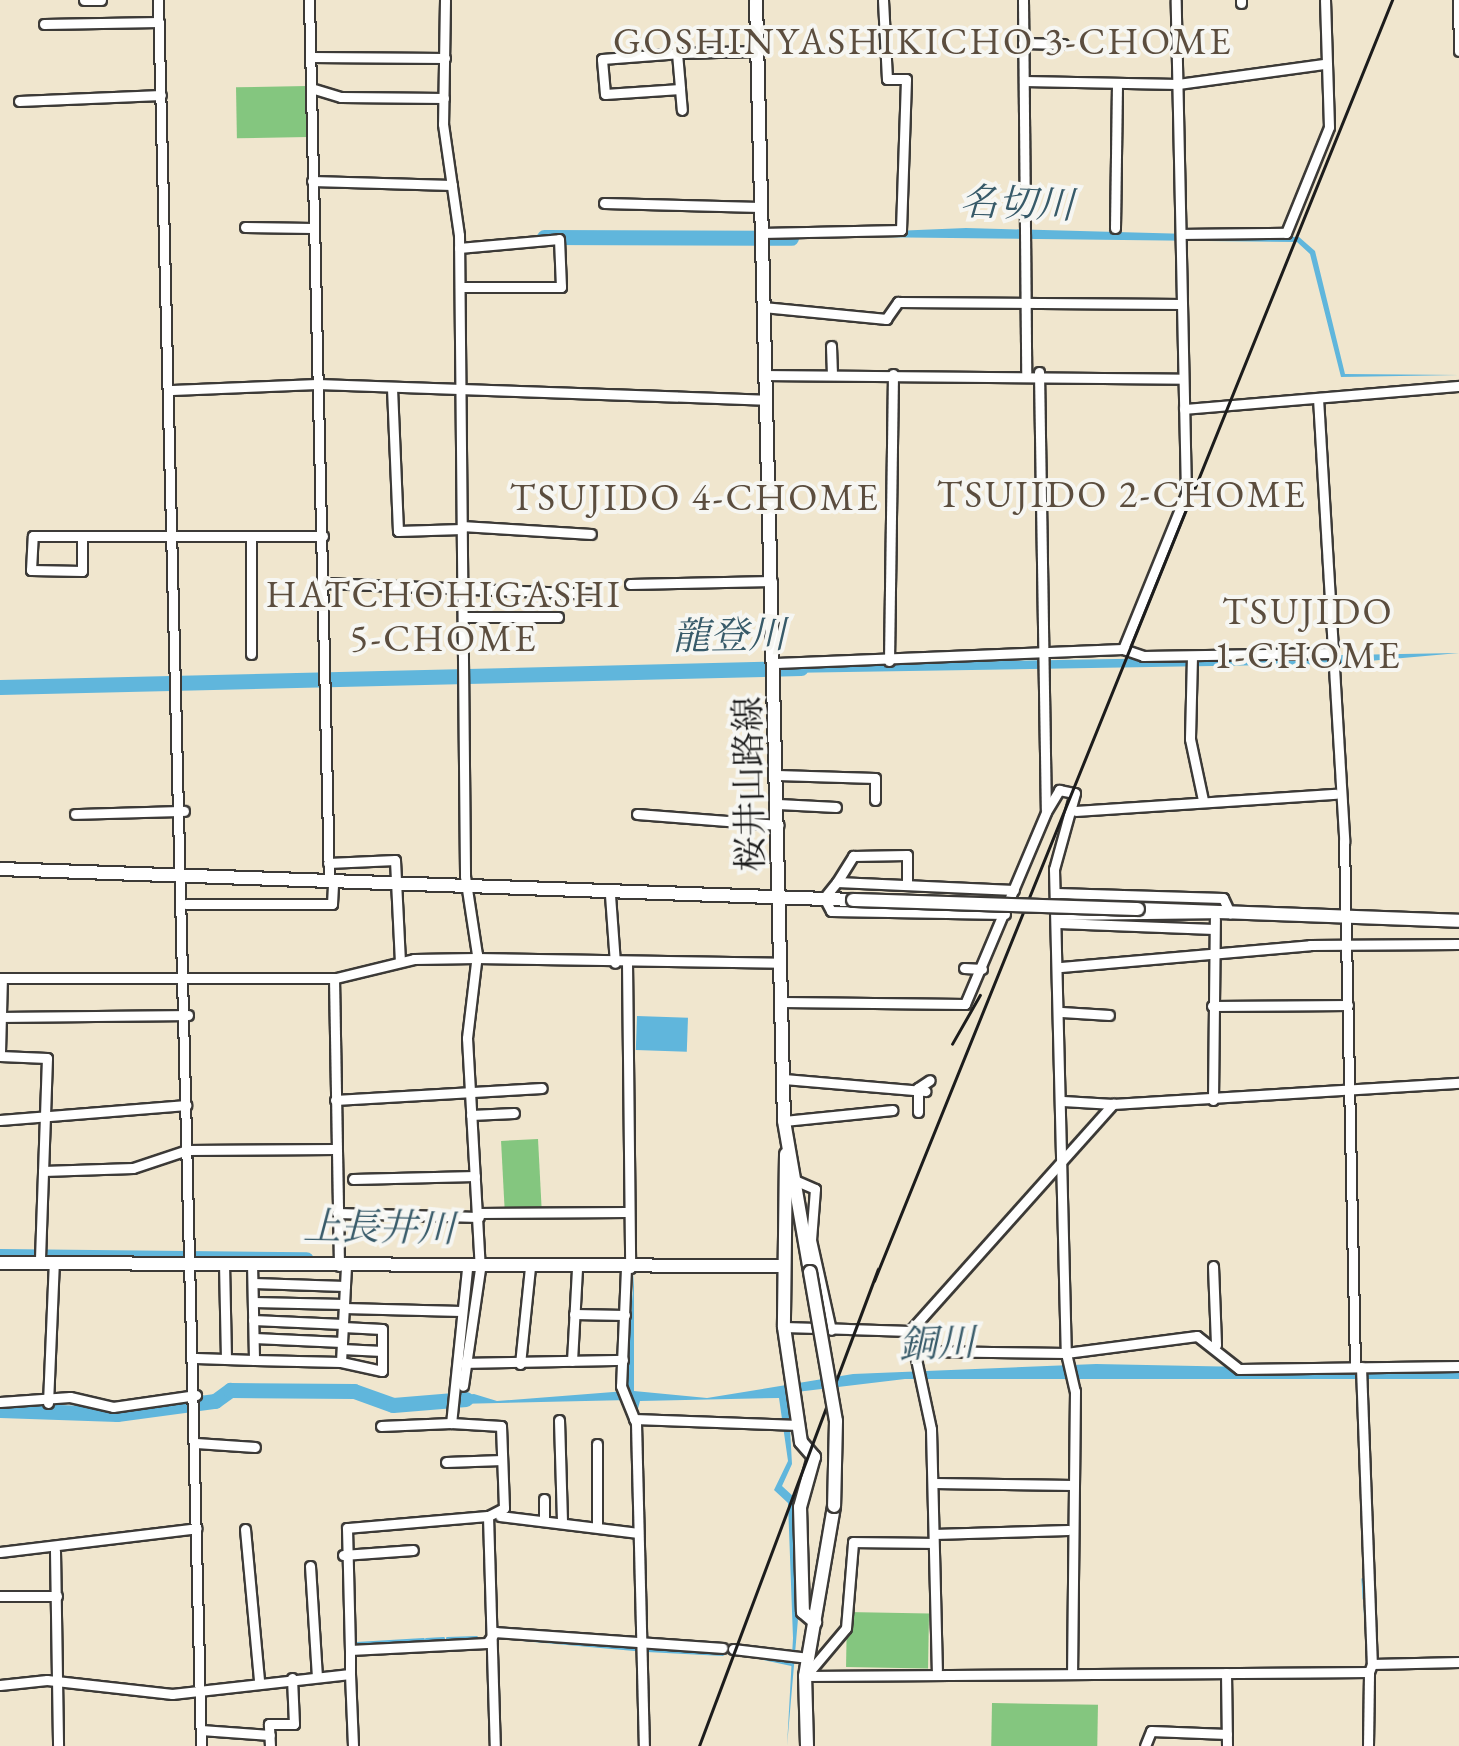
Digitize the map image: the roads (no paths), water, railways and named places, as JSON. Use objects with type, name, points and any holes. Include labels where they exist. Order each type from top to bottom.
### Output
[{"type":"main road","name":"桜井山路線","points":[[756,0],[764,400],[782,898],[784,1121],[836,1421],[834,1506],[807,1668],[806,1746]]},
{"type":"main road","points":[[0,869],[467,891],[824,898],[1459,921]]},
{"type":"main road","name":"桜井山路線","points":[[788,1146],[781,1266],[784,1327],[798,1425],[814,1457],[800,1508],[803,1612],[815,1622]]},
{"type":"main road","points":[[0,1263],[195,1262],[473,1269],[781,1266]]},
{"type":"street","points":[[84,0],[101,0]]},
{"type":"street","points":[[158,0],[184,810],[186,1105],[195,1262],[201,1746]]},
{"type":"street","points":[[186,904],[332,904],[309,0]]},
{"type":"street","points":[[445,0],[444,98],[459,248],[467,891],[476,958],[469,1091],[478,1215],[451,1423]]},
{"type":"street","points":[[760,233],[901,230],[906,79],[887,79],[884,0]]},
{"type":"street","points":[[1023,0],[1026,372]]},
{"type":"street","points":[[1123,649],[1186,494],[1176,0]]},
{"type":"street","points":[[1182,234],[1286,233],[1329,127],[1324,0]]},
{"type":"street","points":[[1458,0],[1459,51]]},
{"type":"street","points":[[44,24],[158,22]]},
{"type":"street","points":[[1023,43],[1063,44]]},
{"type":"street","points":[[680,89],[606,94],[602,60],[756,51]]},
{"type":"street","points":[[678,54],[682,110]]},
{"type":"street","points":[[311,57],[444,58]]},
{"type":"street","points":[[1024,81],[1178,84],[1324,64]]},
{"type":"street","points":[[1115,228],[1117,83]]},
{"type":"street","points":[[311,88],[340,98],[444,98]]},
{"type":"street","points":[[19,101],[161,95]]},
{"type":"street","points":[[312,180],[452,185]]},
{"type":"street","points":[[604,203],[760,207]]},
{"type":"street","points":[[245,227],[312,228]]},
{"type":"street","points":[[459,248],[558,239],[562,286],[460,286]]},
{"type":"street","points":[[762,307],[886,319],[898,302],[1026,307],[1182,304]]},
{"type":"street","points":[[831,346],[832,374]]},
{"type":"street","points":[[765,375],[1039,372],[1182,379]]},
{"type":"street","points":[[1039,372],[1048,655],[1046,812]]},
{"type":"street","points":[[889,661],[893,374]]},
{"type":"street","points":[[172,390],[317,384],[764,400]]},
{"type":"street","points":[[1184,409],[1459,386]]},
{"type":"street","points":[[392,388],[398,531],[462,527],[591,534]]},
{"type":"street","points":[[1318,398],[1332,653],[1335,794],[1346,916],[1371,1668],[1368,1746]]},
{"type":"street","points":[[82,537],[82,572],[31,570],[32,536],[323,536]]},
{"type":"street","points":[[251,536],[251,654]]},
{"type":"street","points":[[630,584],[772,581]]},
{"type":"street","points":[[322,582],[596,594]]},
{"type":"street","points":[[464,617],[558,617]]},
{"type":"street","points":[[776,663],[1123,649],[1192,656],[1332,653]]},
{"type":"street","points":[[1192,656],[1190,738],[1203,800]]},
{"type":"street","points":[[777,775],[875,778],[875,800]]},
{"type":"street","points":[[782,1002],[965,1004],[1046,812],[1067,789],[1076,811],[1054,868],[1061,967],[1066,1353],[1075,1391],[1074,1484],[1068,1530],[1072,1671]]},
{"type":"street","points":[[1076,811],[1335,794]]},
{"type":"street","points":[[778,804],[836,808]]},
{"type":"street","points":[[75,814],[184,810]]},
{"type":"street","points":[[637,814],[779,825]]},
{"type":"street","points":[[907,886],[907,856],[853,856],[824,898],[831,911],[1005,914]]},
{"type":"street","points":[[328,864],[392,858],[400,962]]},
{"type":"street","points":[[837,882],[1014,890]]},
{"type":"street","points":[[1056,892],[1223,898],[1230,913],[1215,924],[1058,919]]},
{"type":"street","points":[[610,895],[614,964]]},
{"type":"street","points":[[1214,1100],[1211,953],[1215,924]]},
{"type":"street","points":[[1061,967],[1211,953],[1459,944]]},
{"type":"street","points":[[48,1403],[43,1172],[47,1058],[0,1054],[1,978],[188,974],[334,978],[400,962],[476,958],[614,964],[781,963]]},
{"type":"street","points":[[627,962],[628,1268],[622,1360],[634,1419],[644,1746]]},
{"type":"street","points":[[964,968],[982,969]]},
{"type":"street","points":[[334,978],[337,1213],[344,1286],[341,1362]]},
{"type":"street","points":[[1212,1006],[1348,1004]]},
{"type":"street","points":[[1062,1012],[1109,1015]]},
{"type":"street","points":[[3,1017],[188,1015]]},
{"type":"street","points":[[784,1079],[924,1086],[918,1112]]},
{"type":"street","points":[[1063,1100],[1114,1104],[1214,1100],[1459,1083]]},
{"type":"street","points":[[335,1100],[542,1088]]},
{"type":"street","points":[[784,1327],[910,1331],[1114,1104]]},
{"type":"street","points":[[0,1120],[186,1105]]},
{"type":"street","points":[[784,1121],[892,1110]]},
{"type":"street","points":[[471,1115],[514,1113]]},
{"type":"street","points":[[43,1172],[134,1168],[187,1150],[335,1149]]},
{"type":"street","points":[[353,1178],[475,1176]]},
{"type":"street","points":[[792,1179],[815,1189],[811,1240],[831,1330]]},
{"type":"street","points":[[337,1213],[627,1212]]},
{"type":"street","points":[[224,1263],[226,1359]]},
{"type":"street","points":[[252,1264],[254,1360]]},
{"type":"street","points":[[1213,1266],[1216,1345]]},
{"type":"street","points":[[520,1364],[530,1268]]},
{"type":"street","points":[[572,1361],[577,1268]]},
{"type":"street","points":[[463,1386],[461,1311],[473,1269]]},
{"type":"street","points":[[252,1283],[344,1286]]},
{"type":"street","points":[[253,1302],[461,1311]]},
{"type":"street","points":[[574,1314],[624,1315]]},
{"type":"street","points":[[196,1358],[341,1362],[382,1371],[382,1329],[253,1320]]},
{"type":"street","points":[[299,1322],[299,1340]]},
{"type":"street","points":[[910,1331],[918,1351],[934,1483],[937,1670]]},
{"type":"street","points":[[918,1351],[1066,1353],[1147,1338],[1198,1336],[1216,1345],[1239,1368],[1459,1366]]},
{"type":"street","points":[[254,1338],[382,1351]]},
{"type":"street","points":[[460,1365],[622,1360]]},
{"type":"street","points":[[0,1402],[113,1407],[196,1394]]},
{"type":"street","points":[[634,1419],[798,1425]]},
{"type":"street","points":[[559,1420],[562,1523]]},
{"type":"street","points":[[381,1426],[499,1423],[500,1516]]},
{"type":"street","points":[[196,1443],[255,1447]]},
{"type":"street","points":[[596,1444],[597,1527]]},
{"type":"street","points":[[446,1462],[502,1460]]},
{"type":"street","points":[[934,1483],[1074,1484]]},
{"type":"street","points":[[544,1500],[544,1521]]},
{"type":"street","points":[[488,1516],[494,1746]]},
{"type":"street","points":[[353,1746],[343,1555],[347,1528],[500,1516],[638,1533]]},
{"type":"street","points":[[0,1552],[55,1551],[197,1528]]},
{"type":"street","points":[[245,1529],[258,1681]]},
{"type":"street","points":[[350,1650],[490,1639],[728,1648],[817,1672],[825,1643],[846,1628],[854,1542],[1068,1530]]},
{"type":"street","points":[[343,1555],[413,1550]]},
{"type":"street","points":[[55,1551],[58,1746]]},
{"type":"street","points":[[310,1566],[317,1676]]},
{"type":"street","points":[[0,1596],[57,1596]]},
{"type":"street","points":[[807,1668],[1226,1673],[1459,1662]]},
{"type":"street","points":[[1226,1673],[1227,1746]]},
{"type":"street","points":[[0,1685],[58,1682],[172,1694],[199,1686],[350,1674]]},
{"type":"street","points":[[201,1730],[270,1741],[269,1724],[294,1724],[292,1678]]},
{"type":"street","points":[[1145,1746],[1151,1731],[1227,1734]]},
{"type":"street","points":[[1197,1733],[1198,1746]]},
{"type":"water","points":[[966,228],[1299,237],[1315,251],[1345,374],[1459,375],[1341,377],[1310,254],[1297,242],[773,236]]},
{"type":"water","points":[[1459,653],[1335,664],[784,673],[783,665]]},
{"type":"water","points":[[637,1016],[688,1018],[687,1052],[636,1050]]},
{"type":"water","points":[[634,1272],[634,1391],[707,1398],[853,1374],[1096,1364],[1459,1371],[1459,1379],[905,1379],[788,1393],[792,1464],[782,1486],[795,1498],[798,1619],[787,1746],[793,1638],[788,1503],[774,1490],[788,1461],[779,1398],[640,1401],[636,1416],[629,1400],[456,1404],[455,1396],[474,1394],[497,1401],[626,1391]]},
{"type":"waterway","name":"名切川","points":[[544,237],[791,238]]},
{"type":"waterway","name":"龍登川","points":[[0,687],[801,668]]},
{"type":"waterway","name":"上長井川","points":[[0,1256],[306,1259]]},
{"type":"waterway","name":"上長井川","points":[[0,1410],[117,1414],[215,1401],[230,1390],[354,1391],[393,1405],[466,1399]]},
{"type":"waterway","points":[[1363,1571],[1364,1557]]},
{"type":"waterway","points":[[1363,1579],[1364,1598]]},
{"type":"waterway","points":[[1365,1605],[1366,1628]]},
{"type":"waterway","points":[[447,1638],[476,1637]]},
{"type":"waterway","points":[[498,1637],[636,1649]]},
{"type":"waterway","points":[[426,1639],[443,1638]]},
{"type":"waterway","points":[[356,1643],[423,1639]]},
{"type":"waterway","points":[[647,1650],[722,1654]]},
{"type":"waterway","points":[[729,1654],[742,1654]]},
{"type":"waterway","points":[[750,1655],[791,1664]]},
{"type":"railway","points":[[874,1281],[1392,0]]},
{"type":"railway","points":[[952,1044],[980,995]]},
{"type":"railway","points":[[699,1746],[878,1269]]},
{"type":"district","name":"GOSHINYASHIKICHO 3-CHOME","points":[[923,41]]},
{"type":"district","name":"TSUJIDO 2-CHOME","points":[[1122,494]]},
{"type":"district","name":"TSUJIDO 4-CHOME","points":[[695,497]]},
{"type":"district","name":"HATCHOHIGASHI 5-CHOME","points":[[444,616]]},
{"type":"district","name":"TSUJIDO 1-CHOME","points":[[1308,633]]},
{"type":"water label","name":"銅川","points":[[937,1343]]}]
